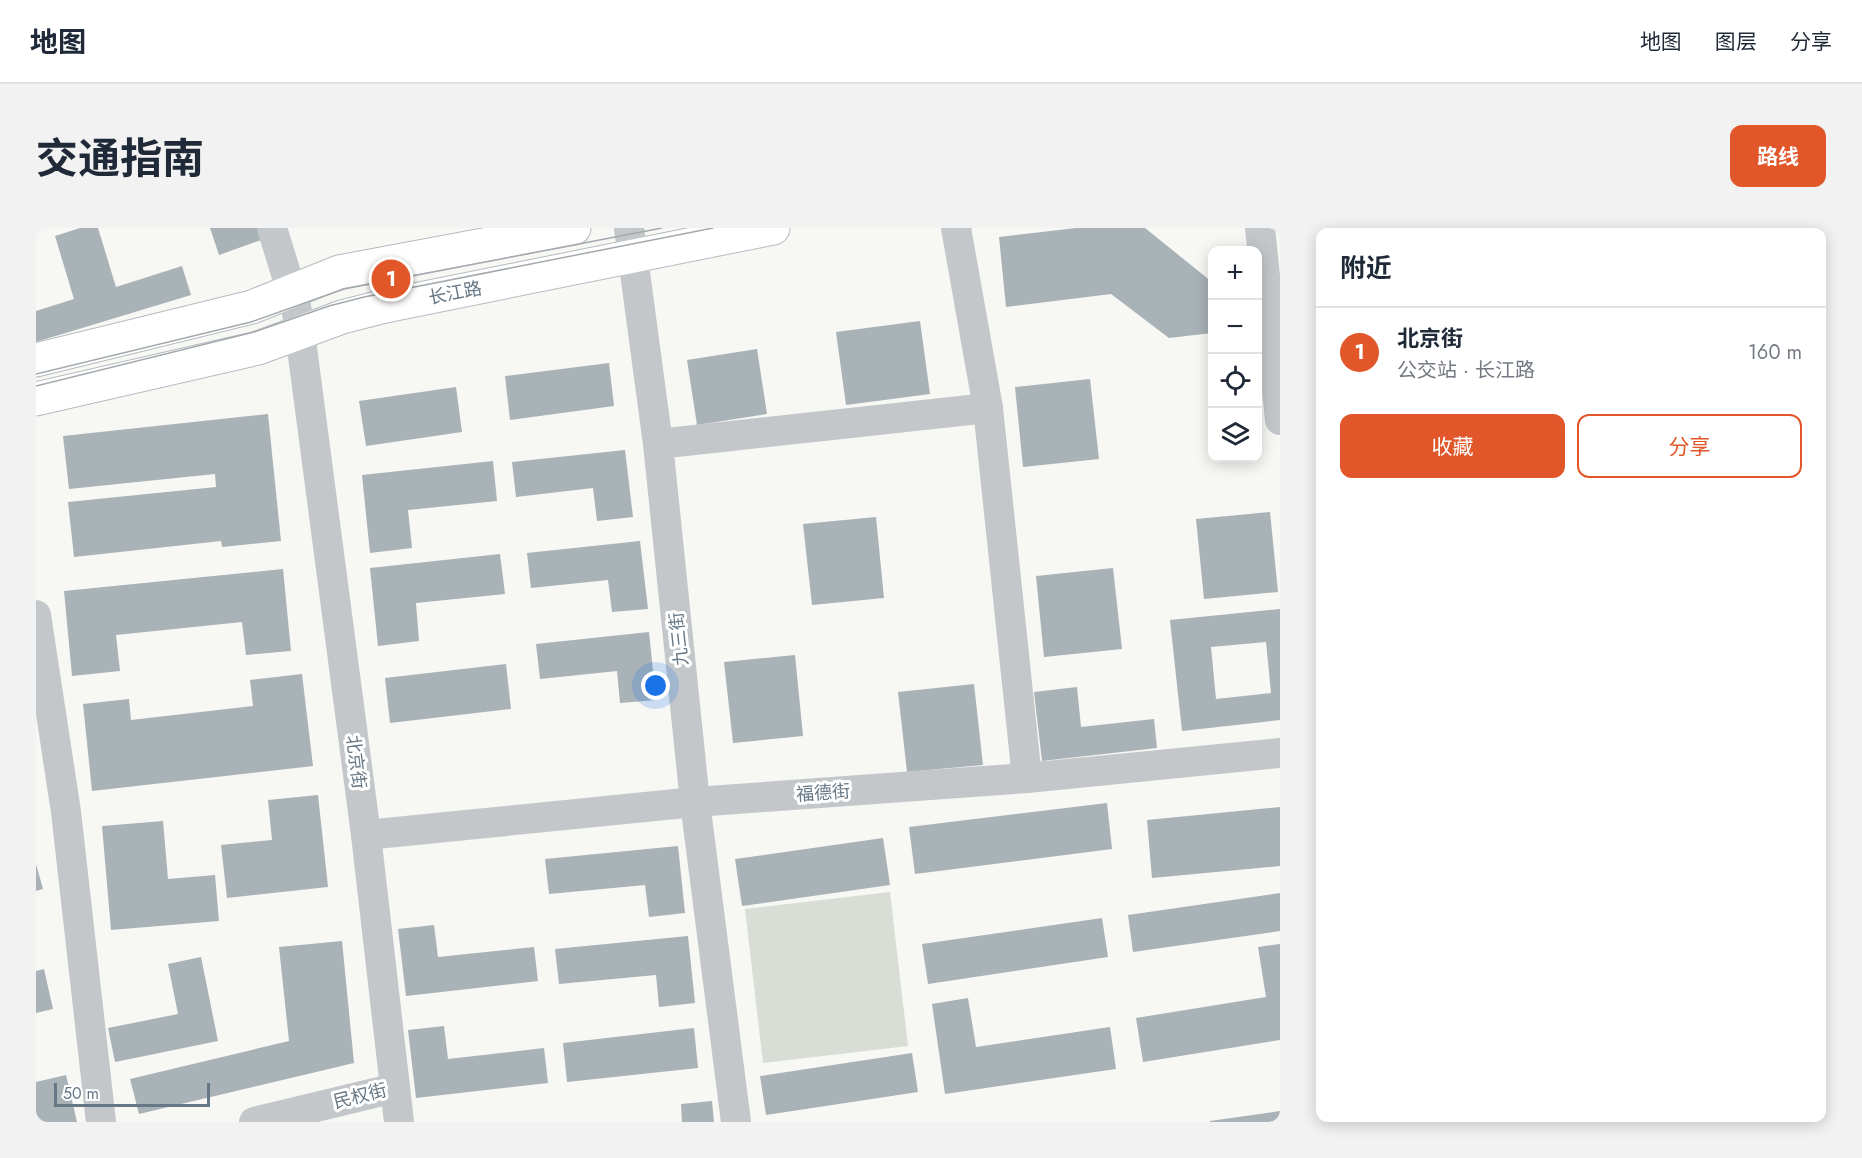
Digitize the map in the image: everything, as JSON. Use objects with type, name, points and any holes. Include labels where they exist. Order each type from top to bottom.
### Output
[{"type":"main road","points":[[36,360],[252,307],[339,272],[574,228]]},
{"type":"main road","name":"长江路","points":[[36,399],[258,348],[385,306],[632,242],[773,228]]},
{"type":"street","name":"北京街","points":[[272,228],[291,290],[300,333],[366,835],[399,1122]]},
{"type":"street","points":[[956,228],[988,408],[1027,778]]},
{"type":"street","points":[[1260,228],[1280,420]]},
{"type":"street","name":"九三街","points":[[632,242],[658,444],[695,802],[736,1122]]},
{"type":"street","points":[[658,444],[988,408]]},
{"type":"street","points":[[36,615],[66,812],[101,1122]]},
{"type":"street","name":"福德街","points":[[366,835],[695,802],[1027,778],[1280,753]]},
{"type":"street","name":"民权街","points":[[254,1122],[395,1088]]},
{"type":"shaded area","points":[[890,892],[908,1046],[763,1063],[745,909]]},
{"type":"building","points":[[80,228],[98,228],[116,287],[182,266],[191,295],[36,342],[36,311],[74,299],[55,236]]},
{"type":"building","points":[[210,228],[259,228],[264,239],[219,255]]},
{"type":"building","points":[[1076,228],[1145,228],[1208,279],[1208,333],[1169,338],[1111,294],[1006,307],[999,237]]},
{"type":"building","points":[[920,321],[930,394],[846,405],[836,332]]},
{"type":"building","points":[[757,349],[767,414],[697,425],[687,360]]},
{"type":"building","points":[[609,363],[614,406],[510,420],[505,376]]},
{"type":"building","points":[[1090,379],[1099,459],[1023,467],[1015,387]]},
{"type":"building","points":[[456,387],[462,432],[366,446],[359,401]]},
{"type":"building","points":[[268,414],[281,541],[222,547],[221,541],[74,557],[68,502],[216,487],[215,474],[69,489],[63,436]]},
{"type":"building","points":[[625,450],[633,517],[597,521],[593,488],[516,497],[512,462]]},
{"type":"building","points":[[493,461],[497,501],[408,510],[412,548],[370,553],[362,475]]},
{"type":"building","points":[[1270,512],[1278,592],[1204,599],[1196,519]]},
{"type":"building","points":[[876,517],[884,598],[812,605],[803,524]]},
{"type":"building","points":[[640,541],[648,609],[612,612],[608,580],[531,588],[527,553]]},
{"type":"building","points":[[500,554],[505,594],[416,603],[419,641],[378,646],[370,568]]},
{"type":"building","points":[[1113,568],[1122,649],[1044,657],[1036,576]]},
{"type":"building","points":[[283,569],[291,651],[246,655],[242,622],[116,635],[120,671],[72,676],[64,591]]},
{"type":"building","points":[[1280,609],[1280,720],[1182,731],[1170,620]],"holes":[[[1266,642],[1271,693],[1216,699],[1211,647]]]},
{"type":"building","points":[[649,632],[656,700],[620,703],[617,671],[540,679],[536,644]]},
{"type":"building","points":[[795,655],[803,736],[733,743],[724,662]]},
{"type":"building","points":[[506,664],[511,709],[390,723],[385,678]]},
{"type":"building","points":[[302,674],[313,766],[92,791],[83,704],[129,699],[131,720],[253,706],[250,680]]},
{"type":"building","points":[[974,684],[983,765],[907,772],[898,692]]},
{"type":"building","points":[[1077,687],[1081,727],[1154,719],[1157,748],[1042,761],[1034,692]]},
{"type":"building","points":[[318,795],[328,887],[227,898],[221,845],[272,840],[268,800]]},
{"type":"building","points":[[1107,803],[1112,849],[915,874],[909,827]]},
{"type":"building","points":[[1280,807],[1280,866],[1152,878],[1147,820]]},
{"type":"building","points":[[163,821],[168,879],[215,875],[219,921],[111,930],[102,826]]},
{"type":"building","points":[[883,838],[890,885],[742,906],[735,859]]},
{"type":"building","points":[[678,846],[685,913],[649,917],[645,885],[549,894],[545,859]]},
{"type":"building","points":[[36,864],[43,889],[36,891]]},
{"type":"building","points":[[1280,893],[1280,931],[1133,952],[1128,915]]},
{"type":"building","points":[[1102,918],[1108,957],[928,984],[922,944]]},
{"type":"building","points":[[434,925],[438,957],[534,947],[538,981],[406,996],[398,929]]},
{"type":"building","points":[[688,936],[695,1003],[659,1007],[656,975],[559,984],[555,949]]},
{"type":"building","points":[[342,941],[354,1063],[139,1114],[130,1079],[289,1041],[279,947]]},
{"type":"building","points":[[1280,944],[1280,1040],[1143,1062],[1136,1018],[1266,997],[1258,947]]},
{"type":"building","points":[[201,957],[218,1041],[115,1062],[108,1028],[178,1014],[168,964]]},
{"type":"building","points":[[44,969],[53,1009],[36,1013],[36,971]]},
{"type":"building","points":[[968,998],[976,1047],[1110,1027],[1116,1069],[945,1094],[932,1004]]},
{"type":"building","points":[[444,1026],[448,1059],[544,1048],[548,1083],[416,1098],[408,1030]]},
{"type":"building","points":[[694,1028],[698,1068],[567,1082],[563,1043]]},
{"type":"building","points":[[912,1053],[918,1092],[766,1115],[760,1076]]},
{"type":"building","points":[[66,1075],[77,1122],[36,1122],[36,1082]]},
{"type":"building","points":[[712,1101],[714,1122],[682,1122],[681,1104]]},
{"type":"building","points":[[1280,1111],[1280,1122],[1210,1122],[1210,1121]]},
{"type":"tram line","points":[[36,374],[251,322],[344,289],[662,228]]},
{"type":"tram line","points":[[36,386],[254,332],[329,306],[364,297],[713,228]]},
{"type":"place","name":"北京街","points":[[391,279]]}]
